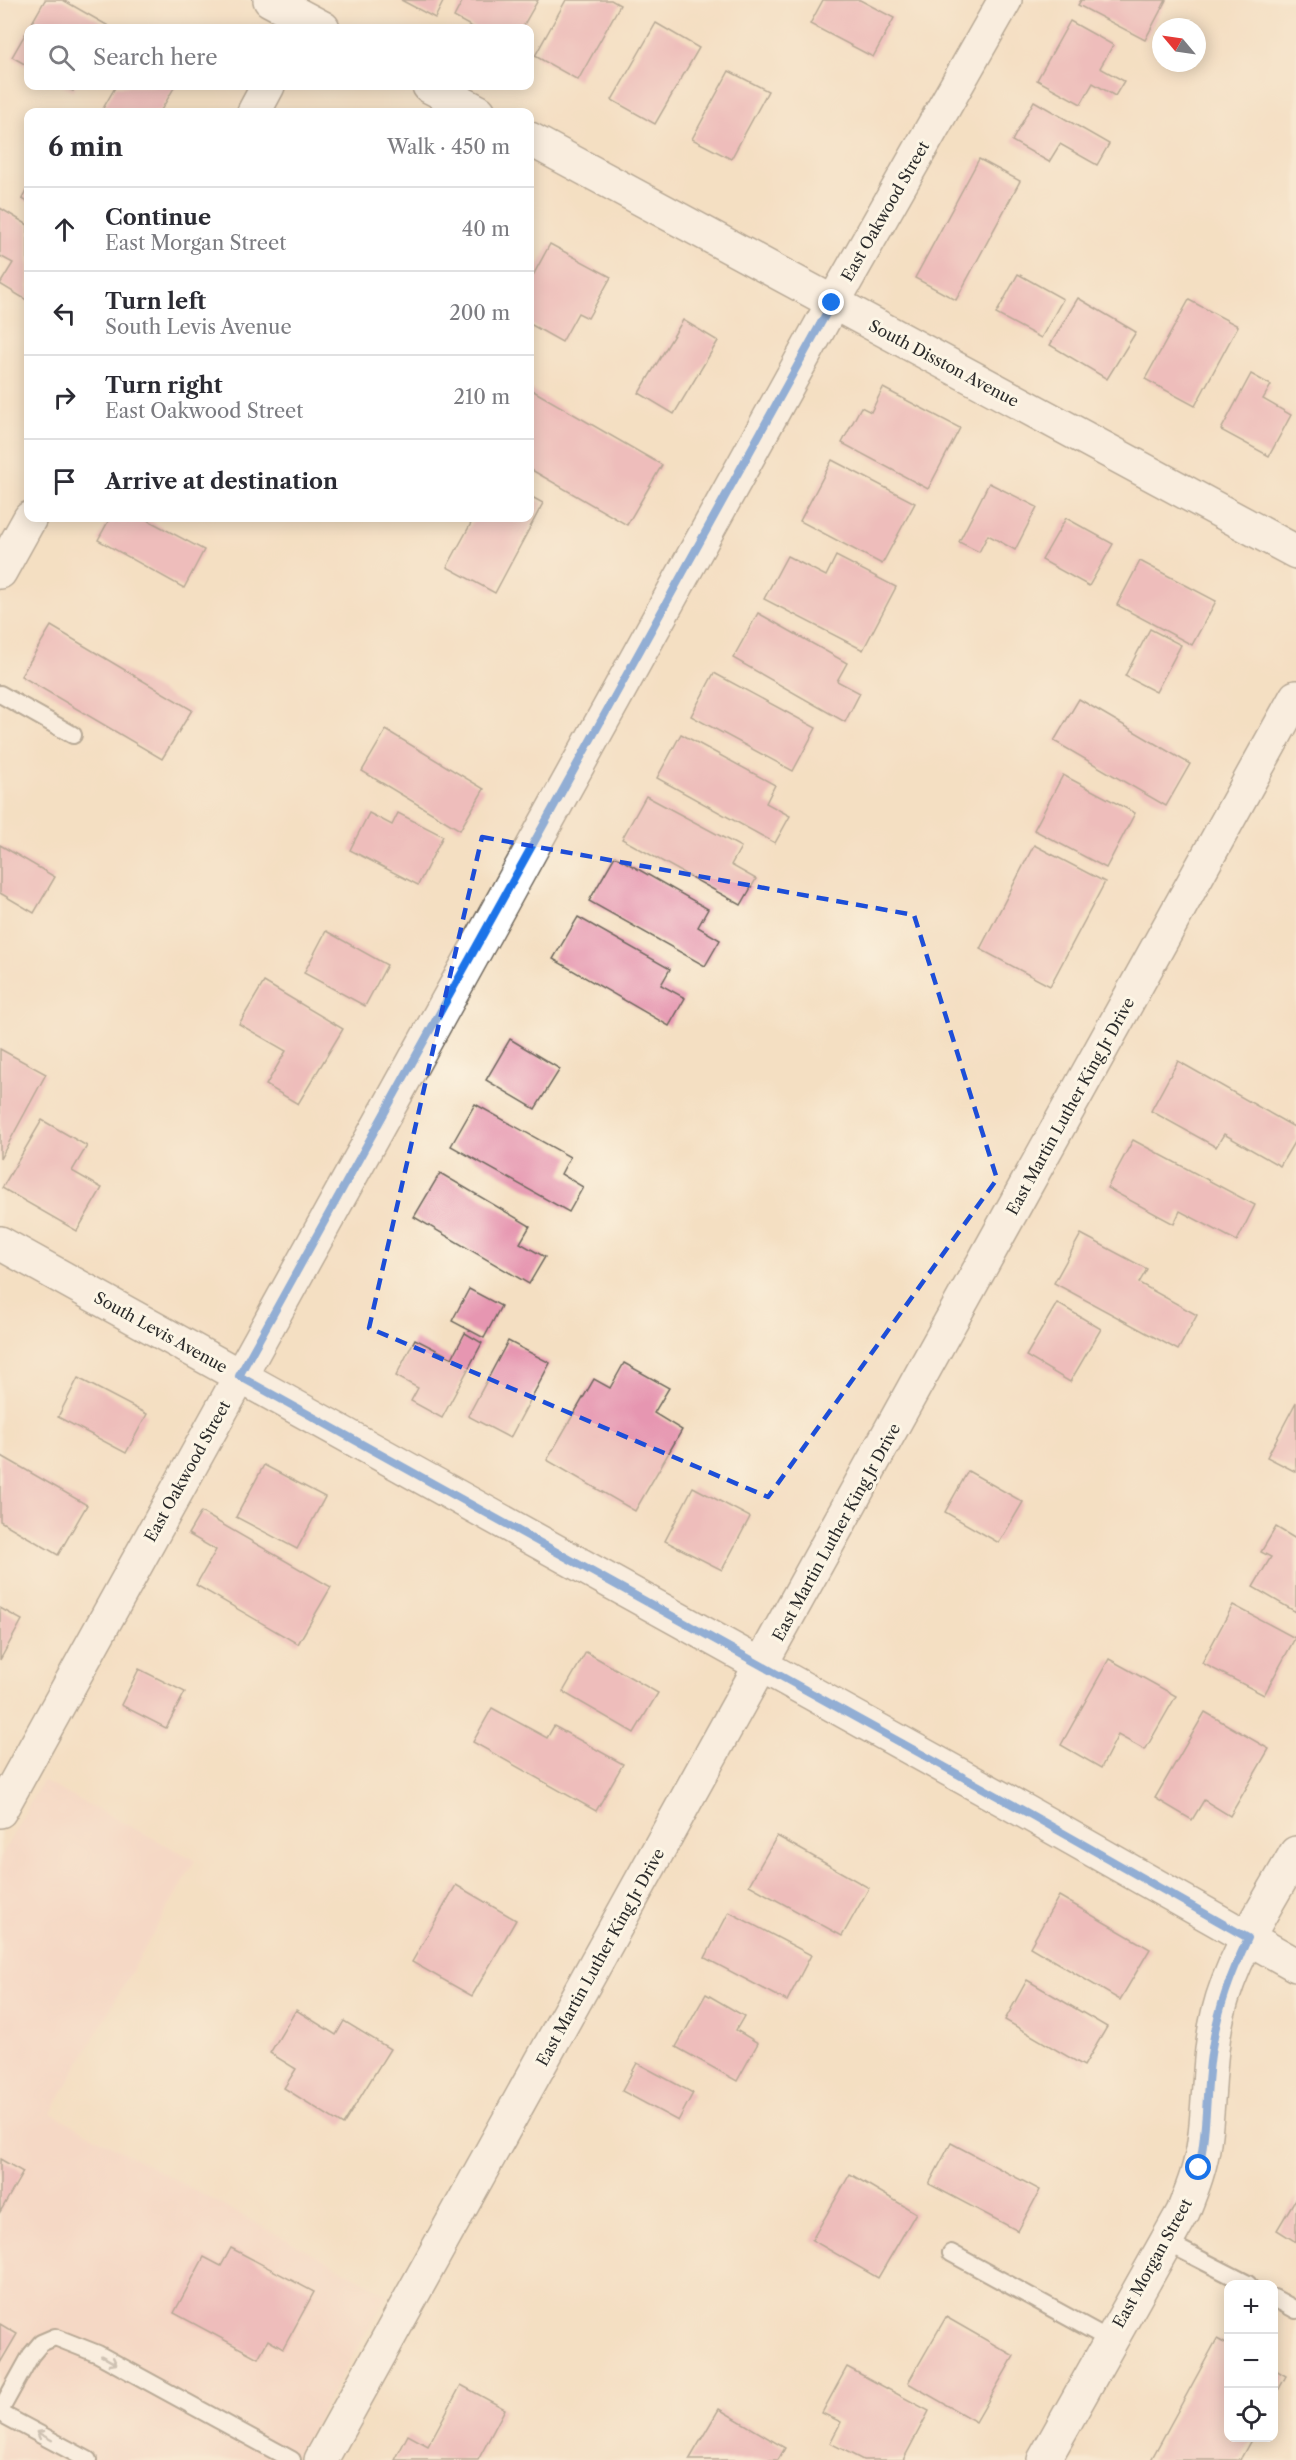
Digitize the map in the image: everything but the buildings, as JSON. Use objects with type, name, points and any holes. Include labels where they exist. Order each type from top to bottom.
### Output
[{"type":"street","points":[[270,0],[311,19]]},
{"type":"street","name":"East Oakwood Street","points":[[0,1811],[832,303],[1005,0]]},
{"type":"street","points":[[256,108],[266,90]]},
{"type":"street","points":[[437,90],[471,108]]},
{"type":"street","name":"South Disston Avenue","points":[[534,142],[1296,552]]},
{"type":"street","points":[[0,572],[28,522]]},
{"type":"street","name":"East Martin Luther King Jr Drive","points":[[321,2460],[1296,697]]},
{"type":"street","name":"South Levis Avenue","points":[[0,1243],[1296,1965]]},
{"type":"street","name":"East Morgan Street","points":[[1044,2460],[1183,2212],[1199,2168],[1204,2141],[1211,2051],[1218,2013],[1228,1980],[1248,1938],[1296,1853]]},
{"type":"lane","points":[[0,694],[73,735]]},
{"type":"lane","points":[[1166,2242],[1240,2280]]},
{"type":"lane","points":[[951,2253],[1110,2340]]},
{"type":"lane","points":[[1278,2300],[1296,2310]]},
{"type":"lane","points":[[88,2460],[0,2412],[31,2355],[41,2343],[55,2337],[98,2354],[292,2460]]},
{"type":"highlighted area","points":[[482,837],[914,915],[997,1179],[768,1497],[369,1328]]},
{"type":"shaded area","points":[[42,1781],[195,1860],[51,2113],[388,2294],[294,2460],[0,2460],[0,1858]]},
{"type":"route","points":[[832,303],[239,1376],[1026,1812],[1248,1938],[1228,1980],[1218,2013],[1211,2051],[1204,2141],[1199,2168]]}]
